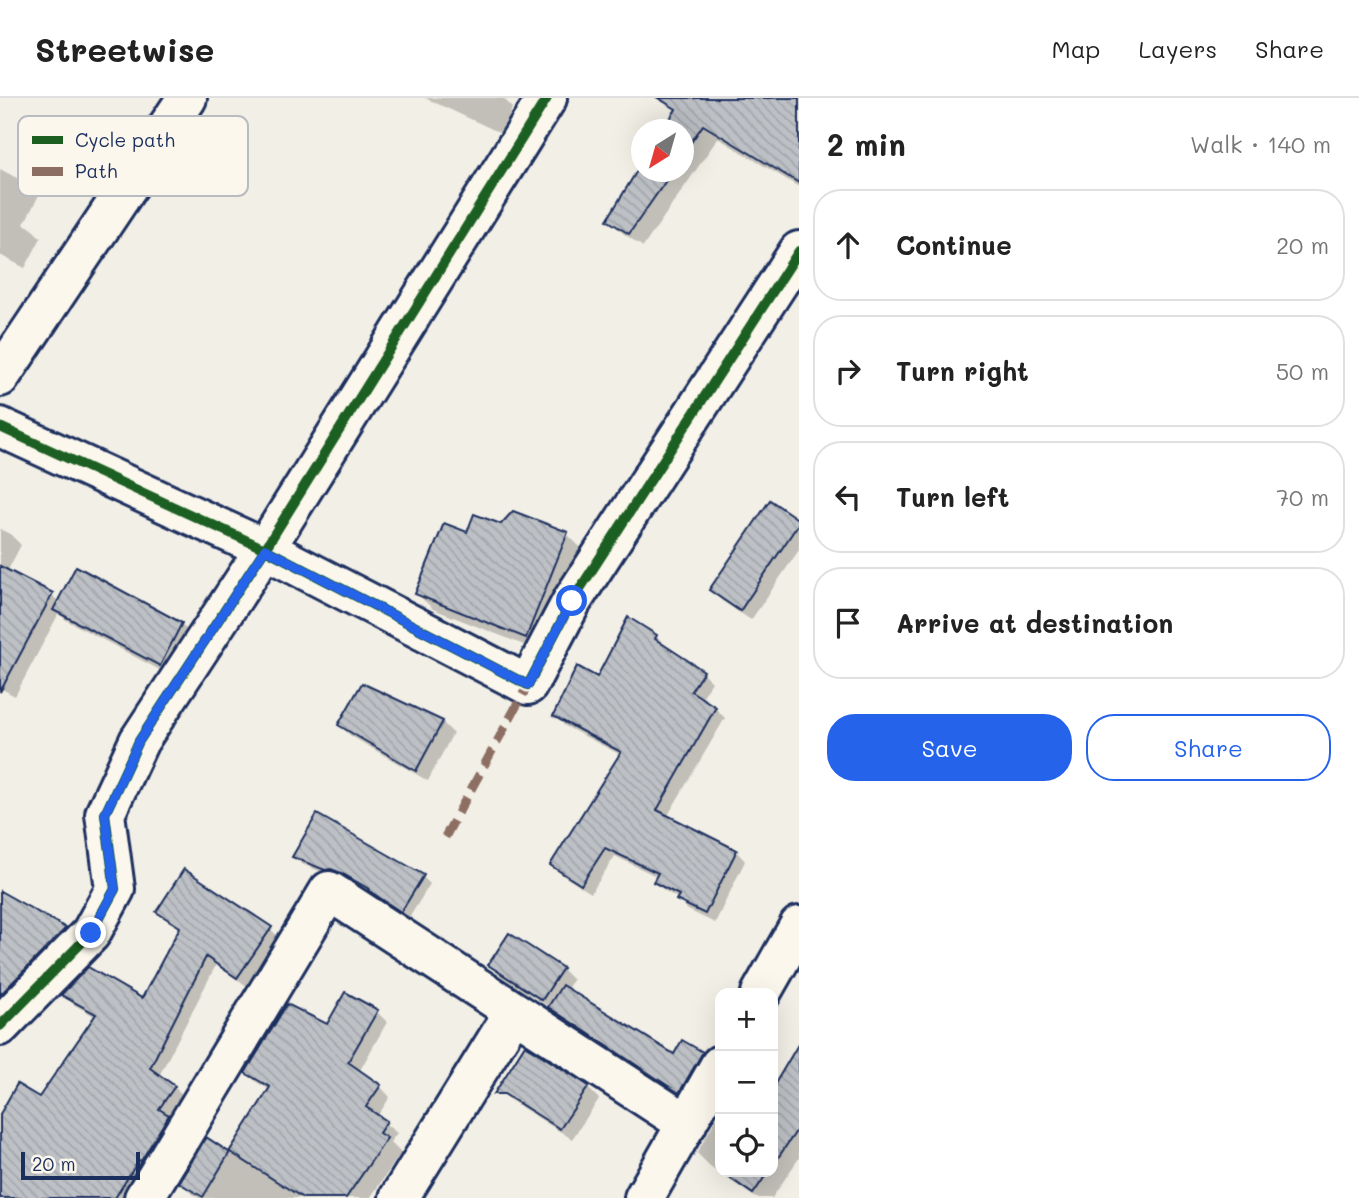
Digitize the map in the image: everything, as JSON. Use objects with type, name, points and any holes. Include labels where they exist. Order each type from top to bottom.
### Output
[{"type":"street","points":[[175,116],[187,98]]},
{"type":"street","points":[[0,1026],[91,933],[115,889],[105,814],[139,741],[265,549],[547,98]]},
{"type":"street","points":[[0,377],[121,196]]},
{"type":"street","points":[[0,427],[265,549],[528,685],[572,601],[799,251]]},
{"type":"street","points":[[144,1198],[329,891],[687,1124]]},
{"type":"street","points":[[764,988],[799,926]]},
{"type":"street","points":[[399,1198],[514,1012]]},
{"type":"street","points":[[644,1198],[715,1074]]},
{"type":"building","points":[[658,98],[799,98],[799,183],[703,125],[694,138],[694,119],[670,119],[676,109]]},
{"type":"building","points":[[631,180],[665,182],[629,234],[607,220]]},
{"type":"building","points":[[770,500],[799,520],[799,523],[740,611],[709,590]]},
{"type":"building","points":[[513,511],[568,532],[526,638],[415,594],[444,523],[467,532],[474,514],[501,524]]},
{"type":"building","points":[[0,566],[53,593],[0,692]]},
{"type":"building","points":[[76,566],[182,623],[160,666],[53,610]]},
{"type":"building","points":[[628,617],[657,635],[655,639],[704,671],[691,691],[716,707],[657,810],[737,850],[705,914],[676,900],[679,895],[653,882],[658,873],[605,848],[581,885],[550,865],[621,752],[553,716],[577,666],[597,677]]},
{"type":"building","points":[[362,683],[443,721],[416,771],[338,725]]},
{"type":"building","points":[[317,814],[424,875],[401,912],[341,873],[325,870],[292,857]]},
{"type":"building","points":[[184,869],[272,927],[237,978],[206,957],[150,1068],[175,1086],[159,1109],[169,1115],[115,1198],[0,1198],[0,1114],[17,1084],[39,1097],[96,1014],[61,995],[88,967],[142,998],[180,927],[156,912]]},
{"type":"building","points":[[0,891],[66,928],[0,995]]},
{"type":"building","points":[[509,933],[563,968],[542,1000],[488,965]]},
{"type":"building","points":[[562,985],[674,1054],[682,1040],[703,1052],[679,1093],[548,1007]]},
{"type":"building","points":[[345,992],[378,1010],[348,1062],[381,1085],[366,1107],[387,1121],[379,1133],[387,1138],[346,1198],[303,1198],[230,1152],[203,1197],[179,1183],[206,1137],[229,1152],[270,1087],[245,1073],[287,1004],[327,1024]]},
{"type":"building","points":[[799,1043],[799,1127],[778,1158],[778,1114],[778,1079]]},
{"type":"building","points":[[525,1045],[589,1086],[560,1129],[504,1094],[494,1094]]},
{"type":"building","points":[[728,1177],[765,1177],[753,1194]]},
{"type":"marked path","points":[[445,837],[528,685]]},
{"type":"cycle path","points":[[0,1026],[91,933],[115,889],[105,814],[139,741],[265,549],[547,98]]},
{"type":"cycle path","points":[[0,427],[265,549],[528,685],[572,601],[799,251]]},
{"type":"route","points":[[91,933],[115,889],[105,814],[139,741],[265,549],[528,685],[572,601]]}]
